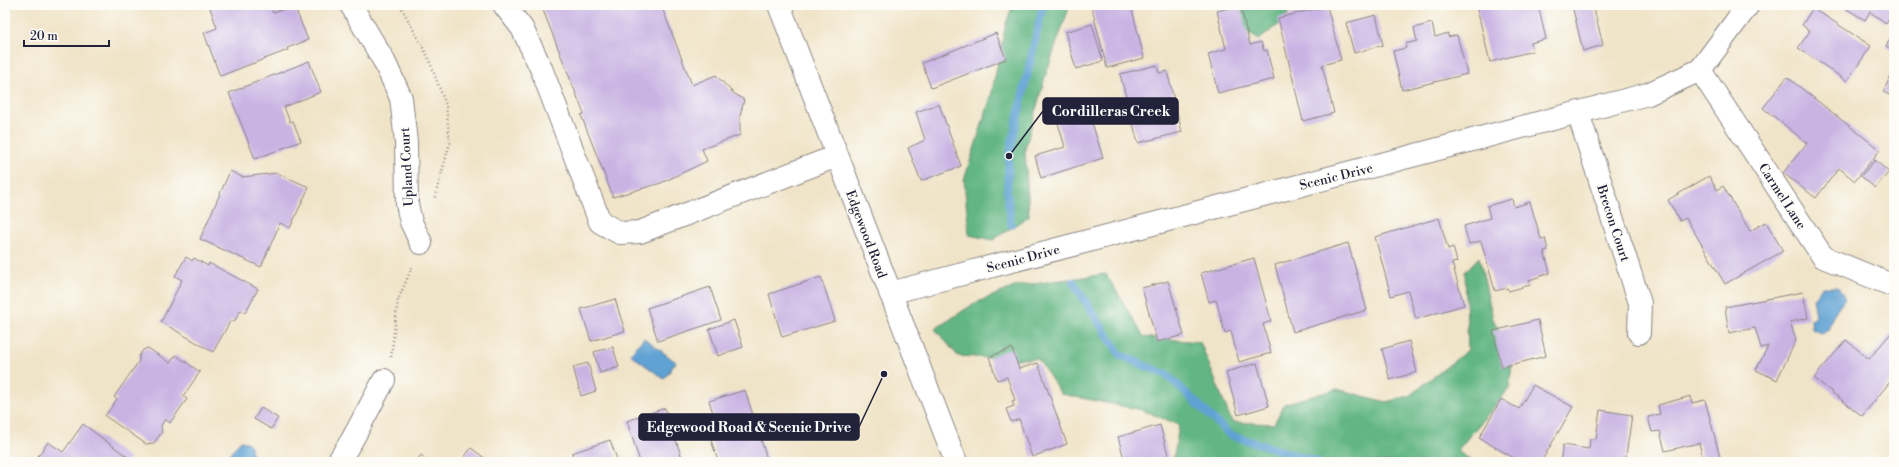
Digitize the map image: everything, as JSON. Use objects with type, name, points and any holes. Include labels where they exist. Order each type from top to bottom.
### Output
[{"type":"street","name":"Upland Court","points":[[351,5],[384,61],[400,98],[406,142],[407,204],[411,222],[422,243]]},
{"type":"street","points":[[504,5],[522,28],[542,68],[600,222],[620,233],[640,232],[660,225],[837,156]]},
{"type":"street","name":"Edgewood Road","points":[[779,5],[956,462]]},
{"type":"street","name":"Scenic Drive","points":[[890,293],[1648,94],[1700,70],[1748,5]]},
{"type":"street","name":"Carmel Lane","points":[[1700,70],[1823,257],[1894,286]]},
{"type":"street","name":"Brecon Court","points":[[1578,113],[1640,303],[1638,334]]},
{"type":"street","points":[[338,462],[352,440],[384,380]]},
{"type":"path","points":[[400,5],[428,57],[446,105],[450,143],[432,206]]},
{"type":"path","points":[[384,380],[393,348],[398,300],[422,243]]},
{"type":"green space","points":[[1013,5],[1070,5],[1045,77],[1025,149],[1029,216],[993,240],[969,235],[964,180],[991,96],[1006,23]]},
{"type":"green space","points":[[1234,5],[1290,5],[1286,19],[1259,40],[1234,23]]},
{"type":"green space","points":[[1479,257],[1493,319],[1513,356],[1509,389],[1457,451],[1474,462],[1173,462],[1179,425],[1142,410],[1061,394],[1038,359],[958,356],[935,329],[975,303],[1017,286],[1106,274],[1144,337],[1200,342],[1232,422],[1274,424],[1284,404],[1337,389],[1386,402],[1409,396],[1468,350],[1465,272]]},
{"type":"water","points":[[1822,287],[1838,287],[1845,299],[1833,315],[1828,330],[1822,334],[1812,329],[1811,320],[1816,315],[1813,299]]},
{"type":"water","points":[[644,338],[676,362],[664,379],[630,354]]},
{"type":"water","points":[[241,441],[247,442],[251,446],[252,456],[249,462],[216,462],[229,454]]},
{"type":"building","points":[[209,5],[262,5],[264,9],[271,7],[273,13],[294,5],[308,40],[287,48],[288,50],[220,76],[204,33],[217,28]]},
{"type":"building","points":[[541,5],[661,5],[692,85],[716,75],[732,92],[744,100],[740,116],[740,135],[702,149],[707,161],[661,183],[613,197],[581,115],[584,114]]},
{"type":"building","points":[[1091,5],[1131,5],[1144,58],[1107,68]]},
{"type":"building","points":[[1240,5],[1250,45],[1261,42],[1264,51],[1267,50],[1274,79],[1218,93],[1208,54],[1226,49],[1217,11]]},
{"type":"building","points":[[1476,5],[1538,5],[1546,39],[1531,43],[1533,51],[1490,62]]},
{"type":"building","points":[[1572,5],[1607,5],[1594,9],[1603,45],[1583,51]]},
{"type":"building","points":[[1840,5],[1894,5],[1894,11],[1886,23],[1870,12],[1865,20]]},
{"type":"building","points":[[1327,6],[1341,60],[1322,65],[1334,113],[1303,121],[1278,18]]},
{"type":"building","points":[[1813,8],[1871,46],[1847,81],[1798,48],[1810,31],[1802,25]]},
{"type":"building","points":[[1376,15],[1383,45],[1354,53],[1346,23]]},
{"type":"building","points":[[1432,23],[1435,37],[1448,33],[1448,37],[1457,35],[1467,74],[1402,90],[1393,51],[1406,48],[1405,44],[1417,41],[1414,28]]},
{"type":"building","points":[[1092,24],[1103,61],[1076,69],[1065,32]]},
{"type":"building","points":[[996,33],[1006,59],[931,88],[922,63]]},
{"type":"building","points":[[1894,33],[1894,50],[1886,46]]},
{"type":"building","points":[[309,61],[321,92],[284,107],[290,122],[293,121],[301,141],[255,159],[229,93]]},
{"type":"building","points":[[1157,65],[1159,73],[1167,71],[1182,132],[1138,143],[1120,74]]},
{"type":"building","points":[[1894,69],[1894,97],[1883,92]]},
{"type":"building","points":[[1787,77],[1880,150],[1855,181],[1839,168],[1816,198],[1783,173],[1807,143],[1763,108]]},
{"type":"building","points":[[1085,100],[1103,158],[1041,178],[1035,156],[1065,147],[1054,109]]},
{"type":"building","points":[[939,104],[961,166],[921,181],[908,148],[925,140],[916,112]]},
{"type":"building","points":[[1875,160],[1889,172],[1875,188],[1861,176]]},
{"type":"building","points":[[230,171],[242,177],[277,173],[309,187],[290,228],[280,223],[261,267],[200,239]]},
{"type":"building","points":[[1709,176],[1717,190],[1723,186],[1750,231],[1766,222],[1783,251],[1725,284],[1686,218],[1680,221],[1668,200]]},
{"type":"building","points":[[1512,199],[1514,207],[1530,202],[1541,239],[1545,238],[1548,250],[1544,251],[1550,273],[1529,280],[1530,285],[1509,291],[1507,288],[1495,291],[1481,241],[1469,244],[1464,226],[1490,218],[1487,206]]},
{"type":"building","points":[[1439,218],[1448,249],[1453,247],[1457,262],[1452,263],[1464,305],[1416,319],[1408,291],[1391,296],[1375,237]]},
{"type":"building","points":[[1348,243],[1367,310],[1293,332],[1275,265]]},
{"type":"building","points":[[186,257],[192,261],[194,258],[208,266],[209,263],[258,289],[245,313],[241,310],[234,322],[231,320],[213,352],[161,322],[182,280],[175,276]]},
{"type":"building","points":[[1254,258],[1271,321],[1263,324],[1271,353],[1239,362],[1231,331],[1225,333],[1216,300],[1209,302],[1201,273]]},
{"type":"building","points":[[821,277],[835,321],[782,337],[769,294]]},
{"type":"building","points":[[1168,281],[1184,335],[1157,342],[1142,288]]},
{"type":"building","points":[[710,287],[721,320],[658,341],[647,308]]},
{"type":"building","points":[[1803,292],[1808,318],[1790,322],[1796,340],[1777,380],[1756,370],[1768,346],[1761,348],[1755,328],[1729,333],[1725,307]]},
{"type":"building","points":[[615,299],[625,331],[591,341],[581,309]]},
{"type":"building","points":[[734,320],[743,347],[718,356],[709,329]]},
{"type":"building","points":[[1538,320],[1546,356],[1502,367],[1493,331]]},
{"type":"building","points":[[1891,333],[1894,336],[1894,377],[1862,416],[1814,378],[1846,340],[1869,359]]},
{"type":"building","points":[[1409,341],[1417,372],[1390,380],[1382,349]]},
{"type":"building","points":[[613,347],[619,367],[600,373],[594,352]]},
{"type":"building","points":[[148,348],[170,363],[176,355],[200,372],[183,396],[187,399],[170,423],[165,419],[161,426],[162,432],[154,443],[146,444],[105,416],[117,399],[114,397],[139,361],[139,356],[143,350]]},
{"type":"building","points":[[1012,348],[1019,369],[1038,363],[1067,444],[1032,457],[1019,419],[1011,422],[1006,409],[1014,406],[1012,401],[1015,400],[1007,377],[997,380],[989,357]]},
{"type":"building","points":[[588,363],[596,391],[581,396],[573,367]]},
{"type":"building","points":[[1257,363],[1269,406],[1238,415],[1226,372]]},
{"type":"building","points":[[1533,385],[1573,407],[1541,462],[1521,462],[1479,438],[1501,399],[1519,409]]},
{"type":"building","points":[[745,390],[768,462],[718,461],[711,440],[721,437],[709,401]]},
{"type":"building","points":[[1691,396],[1692,403],[1705,400],[1721,461],[1704,462],[1699,443],[1665,451],[1660,431],[1652,432],[1648,417],[1660,414],[1658,405]]},
{"type":"building","points":[[261,408],[278,418],[271,429],[254,419]]},
{"type":"building","points":[[665,408],[683,461],[640,462],[627,421]]},
{"type":"building","points":[[1600,410],[1632,415],[1625,462],[1560,462],[1563,445],[1589,449],[1590,439],[1596,439]]},
{"type":"building","points":[[83,424],[129,458],[127,462],[34,462],[48,442],[63,452]]},
{"type":"building","points":[[1160,425],[1170,462],[1125,462],[1118,437]]},
{"type":"building","points":[[610,440],[618,462],[575,462],[572,453]]},
{"type":"building","points":[[471,448],[490,462],[461,462]]},
{"type":"building","points":[[421,455],[430,462],[416,462]]},
{"type":"waterway","points":[[1011,224],[1007,191],[1009,156],[1043,5]]},
{"type":"waterway","points":[[1073,282],[1120,355],[1167,375],[1230,435],[1318,462]]},
{"type":"place","name":"Cordilleras Creek","points":[[1009,156]]},
{"type":"place","name":"Edgewood Road & Scenic Drive","points":[[884,374]]}]
